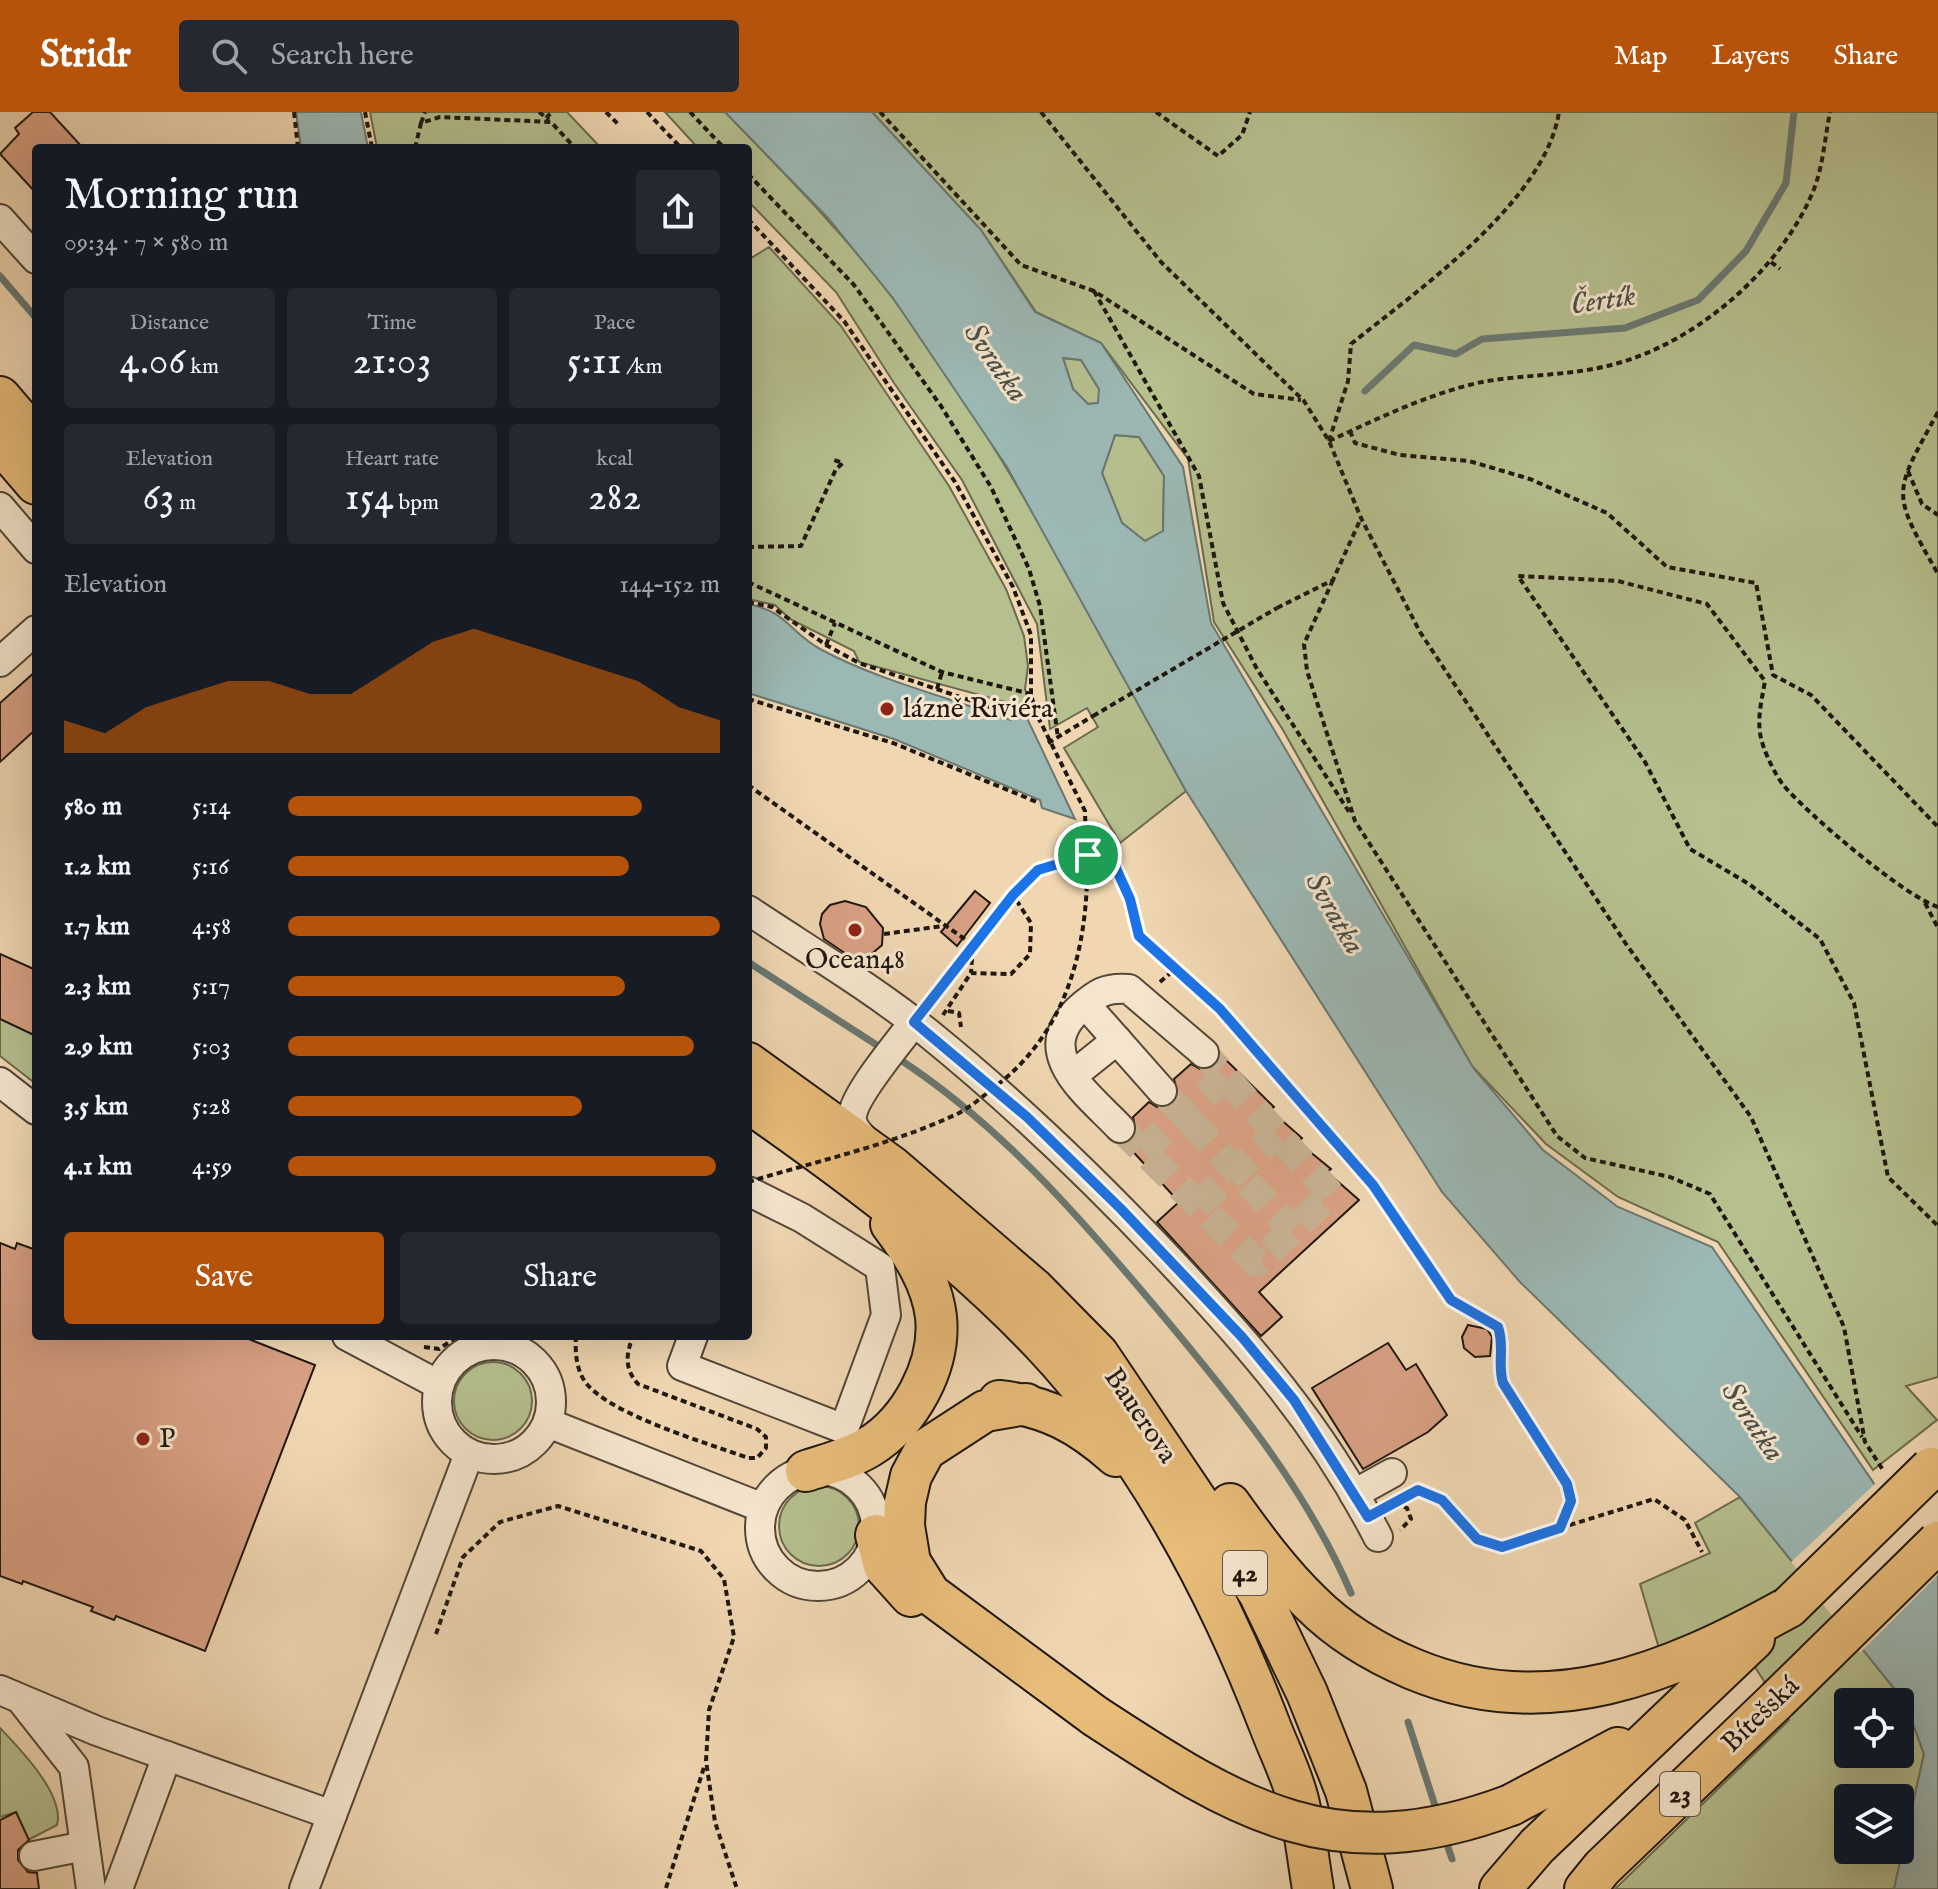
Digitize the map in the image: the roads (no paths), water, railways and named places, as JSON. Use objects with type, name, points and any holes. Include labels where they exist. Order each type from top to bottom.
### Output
[{"type":"highway","points":[[0,397],[32,434]]},
{"type":"highway","points":[[0,442],[32,479]]},
{"type":"highway","name":"Bauerova","points":[[756,1082],[1048,1302],[1098,1354],[1259,1593],[1307,1693],[1346,1791],[1372,1889]]},
{"type":"highway","points":[[806,1471],[870,1447],[904,1419],[923,1385],[935,1342],[936,1317],[921,1267],[881,1178]]},
{"type":"highway","name":"42","points":[[881,1178],[920,1228],[1041,1342],[1090,1397],[1151,1488]]},
{"type":"highway","points":[[1098,1354],[1218,1489],[1277,1569],[1312,1605],[1344,1632],[1391,1660],[1438,1680],[1479,1690],[1518,1695],[1563,1693],[1650,1671],[1739,1643],[1789,1607],[1935,1464]]},
{"type":"highway","points":[[1007,1654],[914,1600],[884,1566],[875,1524],[887,1475],[904,1445],[928,1422],[958,1406],[982,1400],[1026,1404],[1059,1413],[1100,1441],[1151,1488]]},
{"type":"highway","points":[[1026,1404],[985,1411],[925,1450],[911,1476],[905,1502],[904,1526],[910,1562],[918,1579],[930,1594],[1007,1654],[1095,1716],[1206,1787],[1247,1806],[1308,1825],[1374,1834],[1450,1826],[1511,1805],[1600,1759],[1691,1699]]},
{"type":"highway","name":"Bauerova","points":[[1151,1488],[1202,1576],[1257,1690],[1297,1797],[1312,1885]]},
{"type":"highway","name":"Bítešská","points":[[1594,1879],[1938,1542]]},
{"type":"highway","name":"23","points":[[1500,1889],[1537,1846],[1691,1699],[1739,1643]]},
{"type":"street","points":[[0,219],[32,255]]},
{"type":"street","points":[[0,507],[32,544]]},
{"type":"street","points":[[0,662],[32,634]]},
{"type":"street","points":[[752,913],[1027,1117],[1121,1209],[1242,1337],[1294,1400],[1367,1516],[1392,1473]]},
{"type":"street","points":[[1120,1128],[1065,1069],[1059,1049],[1064,1022],[1098,992],[1129,989],[1204,1053]]},
{"type":"street","points":[[1085,1004],[1162,1091]]},
{"type":"street","points":[[881,1178],[852,1120],[856,1103],[915,1031]]},
{"type":"street","points":[[1072,1076],[1117,1040]]},
{"type":"street","points":[[0,1082],[32,1107]]},
{"type":"street","points":[[756,1082],[827,1103],[856,1103]]},
{"type":"street","points":[[692,1340],[682,1366],[844,1429],[886,1315],[880,1267],[802,1218],[752,1193]]},
{"type":"street","points":[[355,1340],[439,1385]]},
{"type":"street","points":[[518,1342],[541,1369],[549,1386],[552,1405],[548,1423],[531,1445],[506,1459],[487,1459],[469,1454],[454,1443],[442,1428],[437,1410],[439,1385],[457,1358],[473,1348],[518,1342]]},
{"type":"street","points":[[548,1423],[763,1508]]},
{"type":"street","points":[[304,1889],[469,1454]]},
{"type":"street","points":[[823,1470],[848,1479],[867,1497],[875,1524],[870,1555],[857,1571],[840,1582],[819,1586],[799,1583],[783,1574],[770,1561],[762,1544],[760,1526],[763,1508],[773,1491],[787,1478],[806,1471],[823,1470]]},
{"type":"street","points":[[10,1694],[167,1756],[332,1815]]},
{"type":"street","points":[[10,1694],[74,1767],[91,1889]]},
{"type":"street","points":[[118,1889],[167,1756]]},
{"type":"street","points":[[34,1856],[85,1846]]},
{"type":"street","points":[[1566,1889],[1594,1879]]},
{"type":"water","points":[[296,112],[361,112],[367,144],[300,144]]},
{"type":"water","name":"Svratka","points":[[725,112],[872,112],[981,230],[1035,312],[1101,343],[1183,467],[1211,623],[1474,1069],[1543,1150],[1618,1207],[1712,1247],[1938,1577],[1938,1889],[1894,1889],[1900,1864],[1914,1864],[1914,1799],[1924,1754],[1914,1727],[1914,1688],[1894,1688],[1740,1497],[1520,1282],[1442,1192],[1186,791],[1007,467],[893,298],[828,218]],"holes":[[[1063,358],[1081,360],[1099,389],[1098,403],[1088,404],[1073,389]],[[1115,435],[1139,437],[1164,476],[1163,531],[1145,541],[1122,523],[1102,473]]]},
{"type":"water","name":"lázně Riviéra","points":[[752,605],[780,617],[820,649],[865,670],[1011,720],[1012,717],[1026,716],[1075,819],[1042,808],[1040,800],[894,739],[752,694]]},
{"type":"waterway","name":"Čertík","points":[[1365,391],[1414,345],[1456,354],[1482,339],[1625,328],[1698,300],[1746,251],[1786,183],[1794,112]]},
{"type":"waterway","points":[[0,276],[32,313]]},
{"type":"waterway","points":[[752,965],[886,1051]]},
{"type":"waterway","points":[[896,1057],[968,1110],[1002,1140],[1065,1203],[1153,1304],[1236,1406],[1288,1478],[1351,1593]]},
{"type":"waterway","points":[[1408,1722],[1438,1815]]},
{"type":"waterway","points":[[1445,1838],[1452,1859]]},
{"type":"tunnel","points":[[1120,1128],[1257,1263],[1331,1194],[1204,1053]]},
{"type":"tunnel","points":[[1142,1151],[1225,1077]]},
{"type":"tunnel","points":[[1162,1091],[1292,1230]]},
{"type":"tunnel","points":[[1198,1205],[1276,1134]]},
{"type":"place","name":"lázně Riviéra","points":[[887,709]]},
{"type":"place","name":"Ocean48","points":[[855,930]]},
{"type":"place","name":"P","points":[[143,1439]]}]
